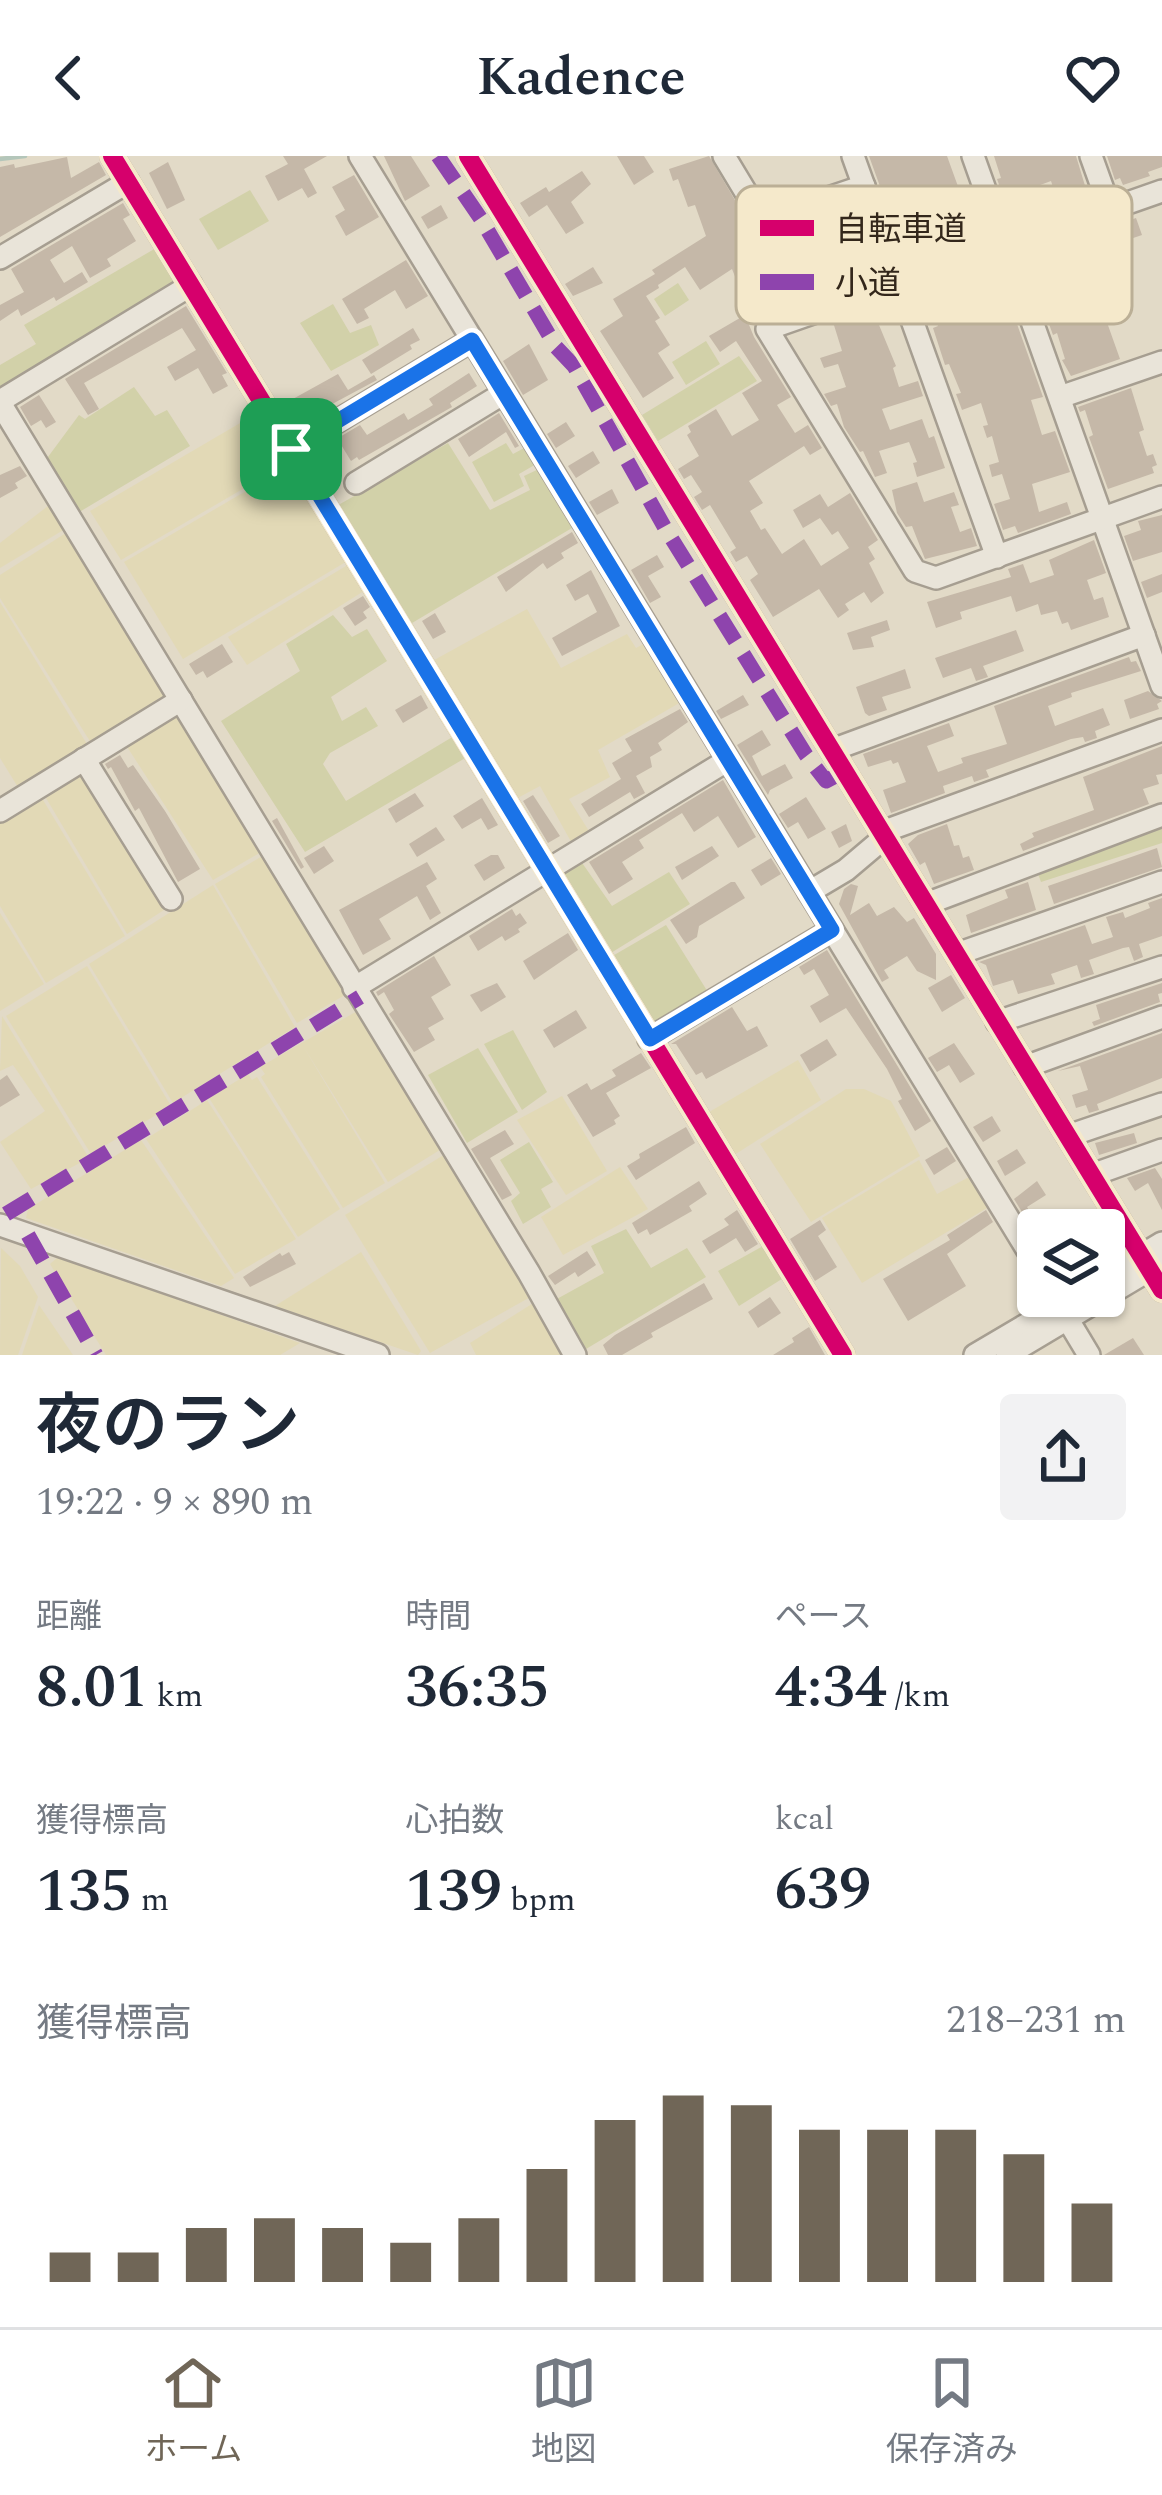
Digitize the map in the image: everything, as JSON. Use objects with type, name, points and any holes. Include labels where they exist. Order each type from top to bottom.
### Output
[{"type":"street","points":[[112,156],[843,1355]]},
{"type":"street","points":[[360,156],[1017,1233]]},
{"type":"street","points":[[468,156],[997,1022],[1151,1263],[1162,1291]]},
{"type":"street","points":[[724,156],[743,186]]},
{"type":"street","points":[[854,156],[864,186]]},
{"type":"street","points":[[973,156],[984,186]]},
{"type":"street","points":[[1091,156],[1102,186]]},
{"type":"street","points":[[0,257],[128,182]]},
{"type":"street","points":[[1132,201],[1162,190]]},
{"type":"street","points":[[191,285],[0,402],[575,1355]]},
{"type":"street","points":[[782,324],[767,329],[915,571],[936,578],[1162,497]]},
{"type":"street","points":[[915,324],[997,556]]},
{"type":"street","points":[[1033,324],[1162,686]]},
{"type":"street","points":[[291,449],[472,340]]},
{"type":"street","points":[[1060,397],[1162,362]]},
{"type":"street","points":[[356,483],[504,393]]},
{"type":"street","points":[[832,750],[1144,635]]},
{"type":"street","points":[[0,811],[181,700]]},
{"type":"street","points":[[809,892],[846,870],[884,835],[1162,730]]},
{"type":"street","points":[[84,759],[171,899]]},
{"type":"street","points":[[354,988],[728,760]]},
{"type":"street","points":[[926,904],[1162,815]]},
{"type":"street","points":[[957,954],[1162,882]]},
{"type":"street","points":[[650,1039],[832,930]]},
{"type":"street","points":[[997,1022],[1162,967]]},
{"type":"street","points":[[1025,1067],[1162,1017]]},
{"type":"street","points":[[1068,1136],[1162,1104]]},
{"type":"street","points":[[1092,1175],[1162,1150]]},
{"type":"street","points":[[0,1204],[6,1214],[0,1225],[378,1355]]},
{"type":"street","points":[[1151,1263],[1162,1243]]},
{"type":"street","points":[[975,1355],[1042,1317]]},
{"type":"street","points":[[1007,1355],[1050,1317]]},
{"type":"street","points":[[1071,1317],[1089,1355]]},
{"type":"shaded area","points":[[259,412],[289,462],[121,560],[90,511]]},
{"type":"shaded area","points":[[291,465],[349,560],[183,659],[124,562]]},
{"type":"shaded area","points":[[48,506],[65,529],[0,568],[0,543]]},
{"type":"shaded area","points":[[69,531],[171,698],[93,746],[0,598],[0,575]]},
{"type":"shaded area","points":[[351,563],[367,589],[247,665],[228,637]]},
{"type":"shaded area","points":[[0,602],[90,749],[21,792],[0,758]]},
{"type":"shaded area","points":[[527,609],[561,668],[627,634],[636,648],[649,641],[681,702],[598,750],[610,777],[569,799],[592,836],[574,847],[540,786],[512,801],[427,664]]},
{"type":"shaded area","points":[[175,709],[263,851],[213,880],[124,742]]},
{"type":"shaded area","points":[[81,770],[167,908],[127,934],[43,793]]},
{"type":"shaded area","points":[[40,795],[125,936],[46,983],[0,906],[0,820]]},
{"type":"shaded area","points":[[264,855],[350,992],[297,1023],[215,884]]},
{"type":"shaded area","points":[[213,885],[295,1027],[173,1103],[89,964]]},
{"type":"shaded area","points":[[0,913],[44,984],[0,1011]]},
{"type":"shaded area","points":[[87,966],[171,1106],[91,1154],[6,1016]]},
{"type":"shaded area","points":[[359,1010],[443,1148],[388,1182],[303,1046],[385,1183],[343,1208],[261,1077],[265,1074],[260,1067]]},
{"type":"shaded area","points":[[2,1016],[89,1158],[31,1189],[0,1142],[45,1111],[13,1065],[0,1071]]},
{"type":"shaded area","points":[[798,1060],[821,1100],[731,1157],[704,1115]]},
{"type":"shaded area","points":[[248,1074],[252,1080],[257,1077],[340,1209],[298,1237],[209,1098]]},
{"type":"shaded area","points":[[846,1089],[864,1089],[891,1101],[920,1156],[811,1222],[760,1144]]},
{"type":"shaded area","points":[[562,1096],[607,1171],[566,1195],[517,1120]]},
{"type":"shaded area","points":[[207,1100],[296,1239],[235,1274],[146,1139]]},
{"type":"shaded area","points":[[141,1140],[234,1278],[221,1286],[26,1218],[28,1209]]},
{"type":"shaded area","points":[[447,1153],[534,1295],[430,1353],[345,1215]]},
{"type":"shaded area","points":[[919,1160],[937,1194],[971,1176],[992,1205],[862,1283],[822,1218]]},
{"type":"shaded area","points":[[620,1167],[648,1209],[563,1255],[541,1217]]},
{"type":"shaded area","points":[[1,1248],[20,1266],[38,1297],[18,1355],[0,1355]]},
{"type":"shaded area","points":[[361,1252],[421,1351],[418,1355],[275,1306]]},
{"type":"shaded area","points":[[58,1257],[300,1343],[280,1355],[106,1355],[50,1264]]},
{"type":"shaded area","points":[[535,1302],[567,1355],[476,1355],[470,1343]]},
{"type":"shaded area","points":[[39,1305],[73,1355],[22,1355]]},
{"type":"green space","points":[[250,190],[269,221],[218,250],[199,219]]},
{"type":"green space","points":[[156,248],[174,279],[165,295],[0,387],[0,365],[36,344],[24,325]]},
{"type":"green space","points":[[678,283],[689,300],[665,316],[654,299]]},
{"type":"green space","points":[[333,304],[350,333],[371,325],[379,345],[331,371],[300,323]]},
{"type":"green space","points":[[706,341],[720,364],[686,385],[672,362]]},
{"type":"green space","points":[[739,356],[757,381],[658,441],[642,415]]},
{"type":"green space","points":[[134,387],[155,416],[167,410],[190,446],[76,514],[45,461],[79,415],[85,419]]},
{"type":"green space","points":[[448,443],[490,510],[530,490],[524,476],[541,468],[577,525],[407,626],[333,508]]},
{"type":"green space","points":[[506,443],[513,454],[528,446],[538,463],[519,474],[524,486],[494,502],[472,462]]},
{"type":"green space","points":[[333,615],[352,637],[367,629],[387,661],[331,697],[342,721],[366,707],[378,726],[330,753],[323,764],[346,801],[454,736],[467,757],[305,852],[221,721],[300,671],[286,644]]},
{"type":"green space","points":[[1162,822],[1162,843],[1041,882],[1036,868]]},
{"type":"green space","points":[[578,857],[612,906],[669,872],[690,904],[606,956],[554,873]]},
{"type":"green space","points":[[666,925],[711,997],[652,1032],[609,958]]},
{"type":"green space","points":[[513,1030],[547,1092],[522,1110],[484,1044]]},
{"type":"green space","points":[[478,1048],[518,1112],[467,1143],[428,1075]]},
{"type":"green space","points":[[529,1142],[553,1182],[541,1189],[551,1207],[523,1224],[511,1201],[520,1193],[500,1160]]},
{"type":"green space","points":[[626,1229],[651,1268],[687,1248],[706,1277],[586,1349],[555,1300],[604,1273],[591,1246]]},
{"type":"green space","points":[[765,1245],[785,1277],[739,1306],[718,1271]]},
{"type":"building","points":[[283,156],[327,156],[304,169],[317,193],[308,198],[302,188],[278,201],[265,176],[288,164]]},
{"type":"building","points":[[384,156],[411,156],[430,186],[405,201]]},
{"type":"building","points":[[617,156],[644,156],[654,172],[634,185]]},
{"type":"building","points":[[709,156],[736,202],[736,279],[732,269],[700,290],[685,267],[646,296],[670,345],[658,353],[674,378],[643,398],[600,331],[623,316],[613,299],[706,236],[695,205],[688,207],[669,169]]},
{"type":"building","points":[[869,156],[947,156],[958,186],[880,186]]},
{"type":"building","points":[[994,156],[1076,156],[1085,186],[1053,186],[1051,181],[1037,186],[1000,186],[997,179],[1001,178]]},
{"type":"building","points":[[1107,156],[1162,156],[1162,167],[1123,185],[1120,178],[1115,180]]},
{"type":"building","points":[[67,157],[71,178],[99,162],[106,175],[0,237],[0,167]]},
{"type":"building","points":[[168,162],[185,200],[167,209],[149,173]]},
{"type":"building","points":[[582,171],[591,184],[571,202],[584,223],[566,234],[547,205],[529,217],[520,203]]},
{"type":"building","points":[[354,175],[379,217],[346,236],[335,216],[345,210],[332,187]]},
{"type":"building","points":[[123,203],[130,215],[123,219],[136,241],[107,259],[111,266],[90,278],[72,246],[50,260],[64,283],[82,272],[88,282],[56,301],[54,297],[21,316],[18,309],[0,321],[0,305],[24,292],[11,269]]},
{"type":"building","points":[[441,205],[448,218],[428,229],[421,217]]},
{"type":"building","points":[[1136,218],[1142,235],[1132,238],[1132,219]]},
{"type":"building","points":[[406,260],[428,296],[406,309],[395,290],[364,309],[369,318],[357,324],[342,299]]},
{"type":"building","points":[[593,267],[603,283],[573,296],[565,284]]},
{"type":"building","points":[[186,306],[227,373],[222,375],[228,386],[213,394],[198,368],[175,381],[167,367],[196,350],[182,328],[84,383],[99,409],[88,415],[65,379]]},
{"type":"building","points":[[736,320],[749,324],[791,397],[777,405],[795,433],[808,425],[822,448],[810,455],[804,446],[749,481],[763,503],[750,511],[761,530],[765,528],[782,554],[804,539],[821,566],[849,548],[838,531],[832,535],[820,518],[803,528],[793,510],[820,494],[828,507],[850,493],[878,540],[868,547],[875,559],[869,563],[884,593],[871,603],[864,592],[845,604],[849,610],[838,618],[819,589],[773,617],[750,580],[758,574],[747,556],[736,562],[730,552],[736,548],[710,505],[702,510],[694,497],[702,492],[691,475],[684,479],[678,469],[699,456],[687,435],[691,432],[688,426],[716,409],[732,436],[759,420],[742,393],[762,381],[736,341],[720,352],[709,336]]},
{"type":"building","points":[[834,324],[882,324],[899,387],[918,381],[923,396],[882,409],[890,430],[922,419],[929,438],[934,436],[945,468],[917,477],[909,442],[879,451],[887,473],[875,477],[844,427],[837,404],[831,406],[824,394],[846,387],[838,364],[824,368],[820,358],[842,351]]},
{"type":"building","points":[[1017,324],[1043,397],[1031,400],[1042,435],[1055,431],[1070,472],[1032,484],[1039,512],[1067,502],[1071,514],[1018,533],[1015,526],[1003,530],[994,504],[1010,499],[1002,474],[992,477],[989,465],[999,462],[992,436],[987,438],[981,403],[962,410],[956,394],[961,393],[949,364],[945,365],[933,328]]},
{"type":"building","points":[[1049,324],[1108,324],[1120,359],[1071,376],[1062,360],[1057,333],[1053,335]]},
{"type":"building","points":[[413,328],[420,340],[410,345],[412,349],[371,374],[362,360]]},
{"type":"building","points":[[529,344],[548,380],[523,395],[503,361]]},
{"type":"building","points":[[469,373],[477,386],[450,403],[452,407],[359,460],[351,461],[340,443],[322,453],[335,476],[328,481],[311,454],[360,425],[367,435],[404,413],[408,420],[433,405],[429,399]]},
{"type":"building","points":[[338,374],[348,390],[374,375],[377,380],[293,425],[282,405]]},
{"type":"building","points":[[1131,388],[1147,456],[1153,454],[1157,465],[1152,467],[1154,473],[1108,489],[1089,437],[1093,435],[1085,410],[1080,412],[1078,407]]},
{"type":"building","points":[[39,395],[56,422],[46,428],[41,420],[31,426],[20,407]]},
{"type":"building","points":[[499,413],[519,446],[515,448],[506,432],[469,457],[458,439]]},
{"type":"building","points":[[566,422],[575,436],[556,448],[547,434]]},
{"type":"building","points":[[593,451],[600,463],[576,478],[568,466]]},
{"type":"building","points":[[20,466],[27,476],[15,483],[18,488],[0,498],[0,475]]},
{"type":"building","points":[[917,482],[924,502],[954,492],[959,505],[951,507],[960,532],[971,528],[977,546],[925,559],[912,526],[906,527],[897,513],[892,490]]},
{"type":"building","points":[[612,489],[619,503],[597,515],[589,502]]},
{"type":"building","points":[[1162,515],[1162,552],[1133,561],[1124,536],[1141,530],[1138,521]]},
{"type":"building","points":[[572,532],[578,543],[561,553],[564,558],[547,569],[543,563],[506,592],[497,577]]},
{"type":"building","points":[[1094,540],[1106,573],[1087,580],[1094,600],[1103,597],[1109,617],[1071,630],[1068,622],[1062,624],[1057,611],[1041,615],[1038,604],[1016,612],[1011,596],[960,612],[962,619],[936,628],[927,602],[1011,577],[1008,569],[1023,564],[1030,583],[1054,575],[1049,560]]},
{"type":"building","points":[[657,555],[664,567],[648,576],[661,597],[650,603],[631,570]]},
{"type":"building","points":[[591,570],[620,626],[562,656],[552,638],[597,612],[588,594],[575,601],[566,585]]},
{"type":"building","points":[[1162,574],[1162,592],[1147,598],[1141,582]]},
{"type":"building","points":[[363,596],[370,607],[363,612],[367,618],[355,626],[343,608]]},
{"type":"building","points":[[435,613],[446,632],[433,639],[422,621]]},
{"type":"building","points":[[887,620],[890,630],[871,637],[874,647],[853,650],[847,633]]},
{"type":"building","points":[[1016,630],[1024,651],[983,666],[988,677],[976,681],[971,668],[943,678],[935,658]]},
{"type":"building","points":[[222,644],[233,662],[207,678],[203,671],[196,675],[189,664]]},
{"type":"building","points":[[1129,657],[1141,671],[1071,693],[1072,697],[1048,706],[1055,726],[1103,708],[1110,725],[1095,731],[1097,738],[1071,739],[986,770],[989,777],[974,782],[972,776],[943,786],[945,793],[891,813],[883,790],[906,782],[898,762],[868,767],[863,754],[949,723],[954,736],[927,746],[938,772],[963,763],[961,758],[1007,744],[994,706]]},
{"type":"building","points":[[905,669],[911,688],[882,697],[887,710],[865,713],[856,687]]},
{"type":"building","points":[[1148,691],[1162,701],[1157,704],[1159,709],[1130,719],[1124,700]]},
{"type":"building","points":[[421,695],[428,708],[403,723],[395,710]]},
{"type":"building","points":[[743,695],[749,705],[721,719],[716,711]]},
{"type":"building","points":[[680,709],[688,722],[658,743],[662,750],[650,757],[652,767],[636,776],[645,793],[634,799],[630,792],[589,817],[581,804],[621,779],[612,763],[632,751],[625,739]]},
{"type":"building","points":[[762,730],[771,745],[752,756],[762,776],[785,764],[793,778],[768,795],[737,745]]},
{"type":"building","points":[[1162,746],[1162,774],[1156,775],[1159,784],[1143,789],[1149,804],[1023,851],[1020,844],[1034,837],[1032,833],[1094,810],[1083,777]]},
{"type":"building","points":[[120,755],[128,768],[133,765],[200,869],[178,882],[139,808],[135,811],[105,764]]},
{"type":"building","points":[[723,780],[756,837],[738,848],[718,816],[694,832],[682,813],[639,840],[644,848],[622,862],[633,879],[609,894],[589,862]]},
{"type":"building","points":[[415,793],[424,806],[396,823],[388,809]]},
{"type":"building","points":[[533,795],[560,836],[548,843],[523,801]]},
{"type":"building","points":[[806,797],[826,829],[808,839],[798,822],[788,828],[779,814]]},
{"type":"building","points":[[482,798],[498,825],[488,830],[481,818],[462,829],[453,816]]},
{"type":"building","points":[[277,818],[304,867],[301,869],[272,821]]},
{"type":"building","points":[[846,824],[852,841],[839,848],[831,832]]},
{"type":"building","points":[[947,824],[954,846],[959,845],[963,858],[969,856],[974,870],[934,884],[925,862],[920,865],[908,844]]},
{"type":"building","points":[[436,827],[445,840],[417,857],[409,844]]},
{"type":"building","points":[[324,846],[334,861],[314,874],[304,858]]},
{"type":"building","points":[[712,846],[719,856],[682,880],[675,867]]},
{"type":"building","points":[[1157,848],[1162,867],[1054,904],[1048,886]]},
{"type":"building","points":[[498,855],[505,868],[484,881],[474,865]]},
{"type":"building","points":[[771,858],[781,874],[761,886],[751,870]]},
{"type":"building","points":[[427,862],[437,879],[426,886],[441,913],[430,920],[417,896],[379,919],[391,939],[363,955],[339,910]]},
{"type":"building","points":[[731,882],[745,898],[699,926],[697,937],[686,944],[670,920]]},
{"type":"building","points":[[1028,882],[1036,910],[971,933],[966,915],[1008,898],[1005,890]]},
{"type":"building","points":[[851,884],[858,886],[850,915],[869,903],[877,916],[894,907],[907,922],[914,918],[936,954],[936,980],[917,971],[907,956],[884,970],[889,978],[882,982],[839,904]]},
{"type":"building","points":[[1162,898],[1162,936],[1139,944],[1143,957],[1134,961],[1129,947],[1123,948],[1089,960],[1094,974],[1081,978],[1077,965],[1051,974],[1055,984],[1018,994],[1013,980],[993,986],[986,965],[979,962],[1085,925],[1092,944],[1113,937],[1106,917],[1123,912],[1125,918]]},
{"type":"building","points":[[512,909],[527,923],[520,932],[505,941],[502,936],[478,951],[469,936]]},
{"type":"building","points":[[568,933],[578,950],[534,980],[523,961]]},
{"type":"building","points":[[827,950],[931,1121],[915,1131],[887,1069],[846,1008],[820,1023],[810,1006],[829,995],[814,969],[804,975],[799,967]]},
{"type":"building","points":[[434,956],[451,985],[431,997],[444,1019],[428,1028],[435,1040],[414,1052],[389,1014],[394,1010],[384,992],[378,996],[376,992]]},
{"type":"building","points":[[951,975],[965,998],[942,1012],[928,988]]},
{"type":"building","points":[[497,983],[506,997],[481,1012],[470,995]]},
{"type":"building","points":[[1162,983],[1160,1002],[1094,1026],[1092,1022],[1100,1019],[1096,1005]]},
{"type":"building","points":[[732,1007],[747,1031],[757,1026],[768,1046],[706,1079],[702,1072],[696,1075],[676,1044],[671,1044]]},
{"type":"building","points":[[576,1010],[587,1028],[554,1048],[543,1030]]},
{"type":"building","points":[[1162,1033],[1162,1078],[1097,1104],[1099,1110],[1089,1113],[1086,1105],[1076,1108],[1072,1095],[1088,1090],[1080,1066],[1058,1071]]},
{"type":"building","points":[[827,1039],[837,1055],[810,1072],[800,1055]]},
{"type":"building","points":[[954,1043],[975,1074],[960,1083],[949,1065],[937,1072],[928,1058]]},
{"type":"building","points":[[641,1053],[651,1068],[606,1093],[620,1116],[616,1124],[593,1137],[567,1095],[587,1083],[591,1090],[616,1076],[612,1070]]},
{"type":"building","points":[[7,1075],[20,1095],[0,1107],[0,1080]]},
{"type":"building","points":[[992,1116],[1001,1131],[983,1142],[973,1127]]},
{"type":"building","points":[[686,1127],[695,1143],[636,1180],[627,1166]]},
{"type":"building","points":[[505,1130],[514,1144],[490,1158],[512,1195],[502,1200],[471,1149]]},
{"type":"building","points":[[1134,1133],[1137,1143],[1099,1155],[1095,1143]]},
{"type":"building","points":[[947,1147],[956,1161],[934,1175],[925,1160]]},
{"type":"building","points":[[1017,1149],[1026,1163],[1005,1176],[997,1161]]},
{"type":"building","points":[[1155,1168],[1162,1179],[1162,1210],[1148,1183],[1135,1191],[1127,1178]]},
{"type":"building","points":[[699,1181],[707,1194],[689,1206],[692,1211],[650,1235],[647,1229],[638,1234],[632,1223]]},
{"type":"building","points":[[1037,1181],[1046,1195],[1028,1209],[1020,1209],[1014,1199]]},
{"type":"building","points":[[737,1210],[758,1244],[745,1252],[736,1238],[710,1254],[702,1241],[729,1225],[724,1219]]},
{"type":"building","points":[[986,1210],[993,1222],[947,1254],[966,1286],[908,1321],[883,1279],[950,1240],[947,1235]]},
{"type":"building","points":[[820,1220],[826,1230],[818,1236],[837,1267],[815,1281],[790,1239]]},
{"type":"building","points":[[587,1251],[596,1265],[555,1285],[548,1276]]},
{"type":"building","points":[[289,1252],[296,1264],[250,1287],[243,1277]]},
{"type":"building","points":[[704,1283],[713,1299],[622,1355],[608,1355],[603,1345],[615,1335]]},
{"type":"building","points":[[770,1297],[781,1313],[758,1328],[748,1312]]},
{"type":"building","points":[[809,1327],[825,1355],[773,1355],[794,1342],[792,1338]]},
{"type":"building","points":[[1133,1338],[1144,1355],[1104,1355]]},
{"type":"waterway","points":[[0,159],[25,156]]},
{"type":"marked path","points":[[438,156],[556,347],[574,366],[665,528],[806,755],[826,781],[845,771]]},
{"type":"marked path","points":[[6,1214],[360,997]]},
{"type":"marked path","points":[[28,1235],[96,1355]]},
{"type":"cycle path","points":[[112,156],[843,1355]]},
{"type":"cycle path","points":[[468,156],[1162,1290]]},
{"type":"route","points":[[472,340],[832,930],[650,1039],[291,449],[472,340]]}]
